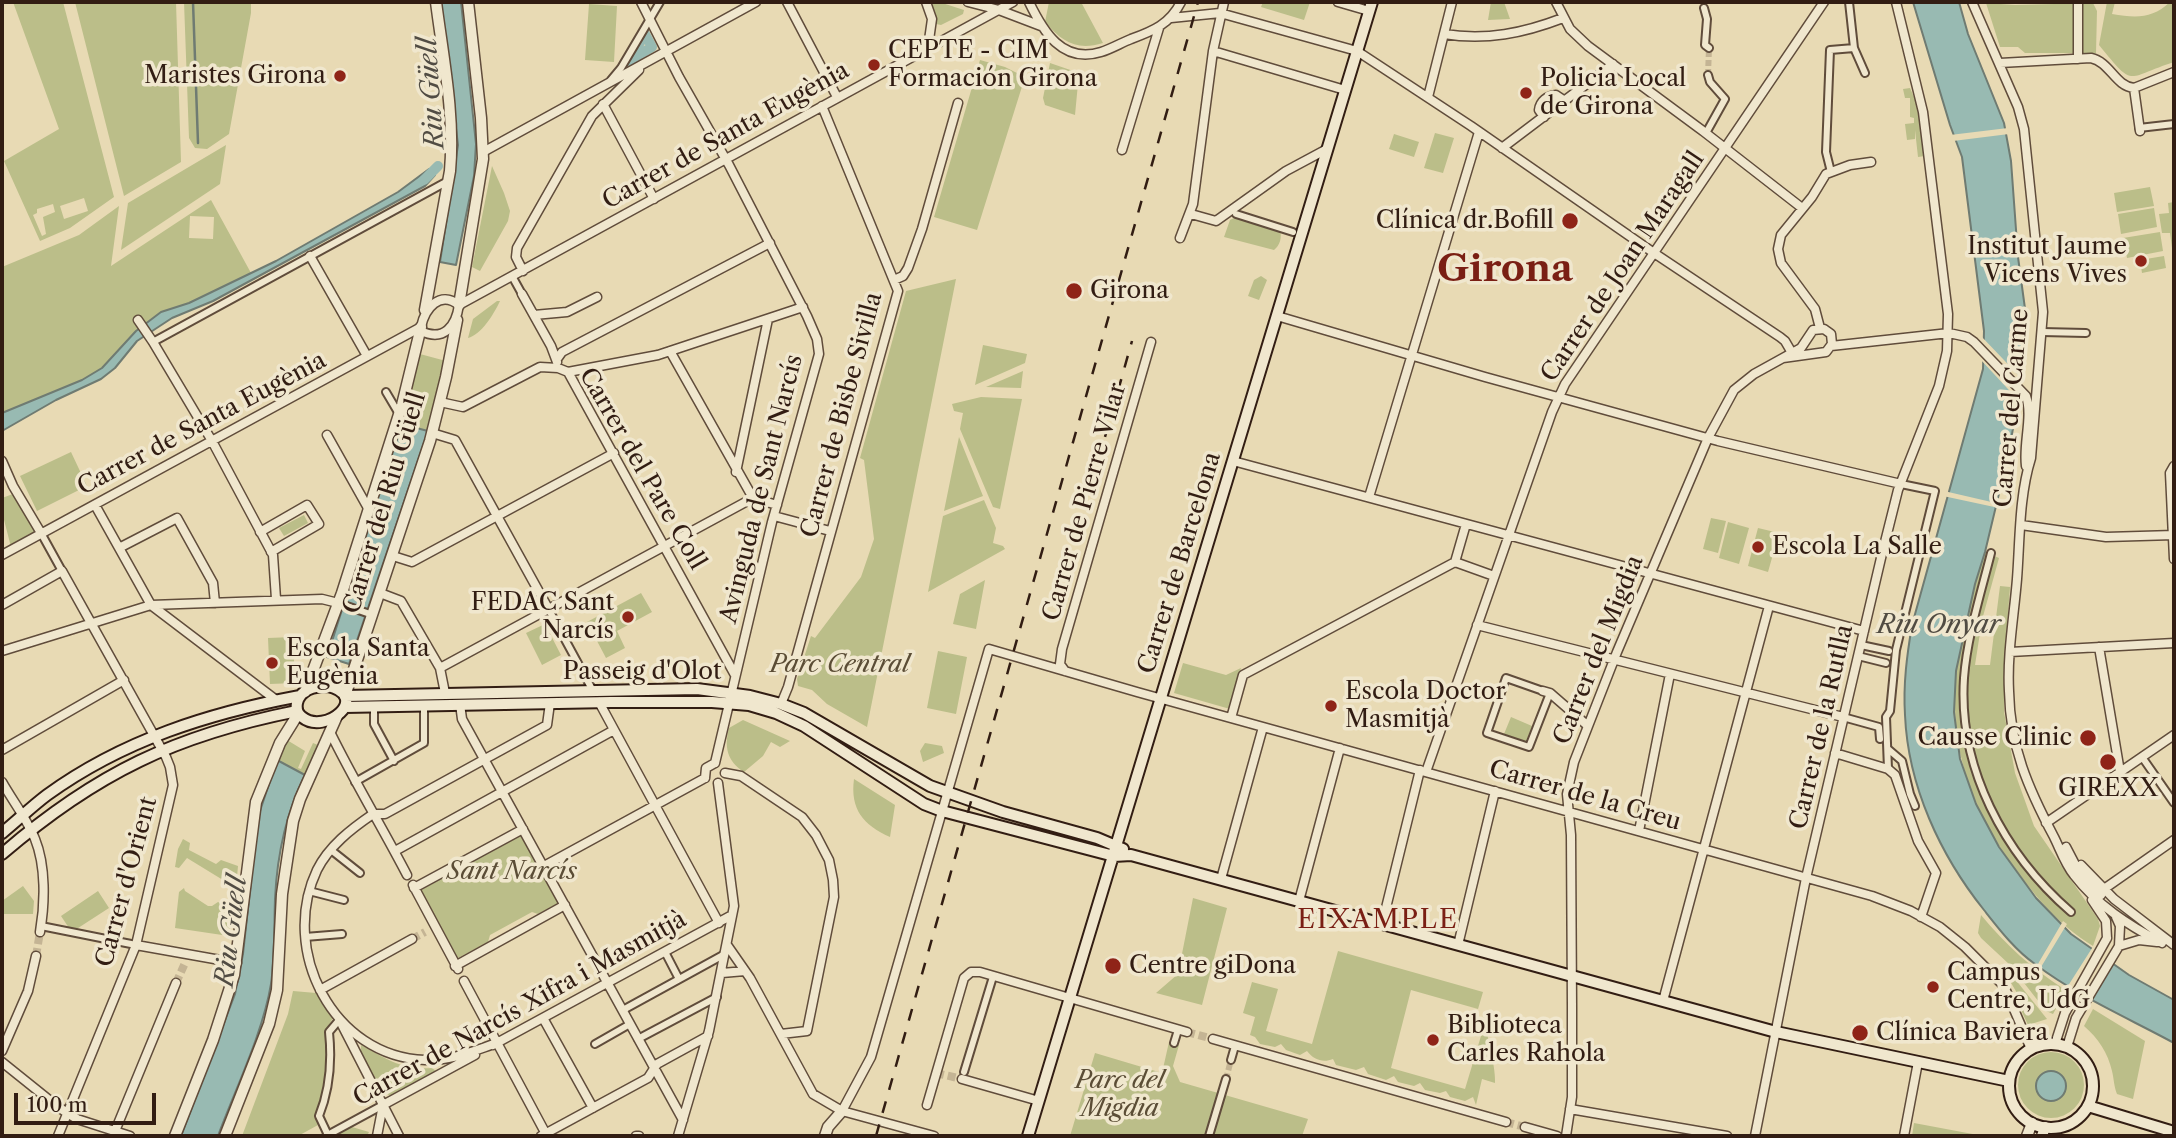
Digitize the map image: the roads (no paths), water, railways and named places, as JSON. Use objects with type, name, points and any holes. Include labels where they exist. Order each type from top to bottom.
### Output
[{"type":"main road","name":"Carrer de Barcelona","points":[[1028,1136],[1371,6]]},
{"type":"main road","points":[[2,834],[48,794],[95,764],[155,736],[206,717],[302,694],[316,687],[328,686],[338,690],[345,702],[337,716],[331,720],[315,722],[305,720],[298,713],[296,705],[302,694]]},
{"type":"main road","name":"Passeig d'Olot","points":[[345,702],[445,693],[729,698],[781,704],[804,713],[930,786],[1003,812],[1118,845]]},
{"type":"main road","name":"Passeig d'Olot","points":[[345,702],[374,705],[550,703],[596,697]]},
{"type":"main road","name":"Passeig d'Olot","points":[[729,698],[776,713],[804,726],[924,804],[1114,856],[1130,855]]},
{"type":"main road","points":[[2,854],[103,778],[162,750],[223,729],[298,713]]},
{"type":"main road","points":[[1118,845],[1130,855],[1776,1032],[2009,1081]]},
{"type":"main road","points":[[2043,1044],[2055,1044],[2067,1047],[2081,1056],[2089,1068],[2093,1086],[2088,1106],[2079,1117],[2068,1124],[2043,1132],[2022,1116],[2013,1104],[2009,1081],[2019,1058],[2043,1044]]},
{"type":"main road","points":[[2088,1106],[2174,1132]]},
{"type":"street","points":[[436,2],[452,150],[421,329],[427,334],[441,333],[453,327],[457,320],[463,269],[479,186],[483,152],[481,118],[468,2]]},
{"type":"street","name":"Avinguda de Sant Narcís","points":[[641,2],[803,307],[814,330],[819,354],[776,505],[715,763]]},
{"type":"street","points":[[607,84],[621,68],[660,2]]},
{"type":"street","points":[[483,152],[756,2]]},
{"type":"street","points":[[787,2],[837,97]]},
{"type":"street","points":[[926,2],[932,19],[928,47]]},
{"type":"street","points":[[968,2],[1041,26]]},
{"type":"street","name":"Carrer de Santa Eugènia","points":[[459,305],[1013,2]]},
{"type":"street","points":[[1029,2],[1041,26],[1052,40],[1080,54],[1099,52],[1159,28],[1171,18],[1181,2]]},
{"type":"street","points":[[1180,238],[1191,214],[1213,51],[1224,2]]},
{"type":"street","points":[[1338,2],[1356,7],[1371,6]]},
{"type":"street","points":[[1428,97],[1452,2]]},
{"type":"street","points":[[1556,2],[1570,29],[1588,46],[1802,208]]},
{"type":"street","name":"Carrer de Joan Maragall","points":[[1382,924],[1423,771],[1559,397],[1574,369],[1825,2]]},
{"type":"street","points":[[1849,2],[1854,48],[1864,73]]},
{"type":"street","name":"Carrer de la Rutlla","points":[[1755,1136],[1806,878],[1885,542],[1901,484],[1942,376],[1949,333],[1944,272],[1923,112],[1896,2]]},
{"type":"street","name":"Carrer del Carme","points":[[1972,2],[2000,63],[2024,129],[2042,300],[2042,332],[2031,458],[2021,525],[2010,652],[2008,688],[2014,734],[2025,779],[2034,801],[2073,874],[2115,915],[2134,928]]},
{"type":"street","points":[[2078,6],[2078,59]]},
{"type":"street","points":[[1704,8],[1707,19],[1705,45],[1709,48]]},
{"type":"street","points":[[1171,18],[1220,13],[1357,51],[1780,337],[1792,353]]},
{"type":"street","points":[[1444,34],[1479,37],[1514,34],[1563,18]]},
{"type":"street","points":[[1122,150],[1159,28]]},
{"type":"street","points":[[1831,172],[1826,152],[1830,50],[1854,48]]},
{"type":"street","points":[[1213,51],[1345,90]]},
{"type":"street","points":[[523,271],[516,257],[517,248],[582,133],[603,104],[648,60]]},
{"type":"street","points":[[2000,63],[2099,60],[2122,84],[2134,88],[2174,72]]},
{"type":"street","points":[[1502,148],[1613,64]]},
{"type":"street","points":[[1706,134],[1725,99],[1710,82],[1708,75]]},
{"type":"street","points":[[2134,88],[2139,130],[2174,124]]},
{"type":"street","points":[[1544,117],[1539,110],[1544,100],[1556,95],[1565,101]]},
{"type":"street","name":"Carrer de Bisbe Sivilla","points":[[781,704],[898,291],[894,280],[903,276],[908,268],[958,103]]},
{"type":"street","points":[[603,104],[654,199]]},
{"type":"street","points":[[822,106],[894,280]]},
{"type":"street","points":[[1369,497],[1479,132]]},
{"type":"street","points":[[1191,214],[1216,221],[1295,165],[1327,149]]},
{"type":"street","points":[[1819,328],[1815,309],[1781,263],[1781,235],[1826,174],[1850,165],[1871,162]]},
{"type":"street","points":[[153,342],[448,181]]},
{"type":"street","points":[[1236,214],[1293,232]]},
{"type":"street","points":[[558,363],[562,352],[770,243]]},
{"type":"street","points":[[310,256],[367,356]]},
{"type":"street","points":[[512,276],[558,363]]},
{"type":"street","points":[[534,315],[567,312],[597,297]]},
{"type":"street","points":[[425,310],[435,302],[455,302],[459,305]]},
{"type":"street","points":[[568,372],[670,351],[803,307]]},
{"type":"street","points":[[1277,316],[1708,438],[1935,491],[1892,652],[1890,711],[1886,717],[1884,744]]},
{"type":"street","points":[[736,472],[768,319]]},
{"type":"street","points":[[138,320],[212,441],[272,554],[276,599]]},
{"type":"street","name":"Carrer del Riu Güell","points":[[345,702],[436,434],[457,320]]},
{"type":"street","points":[[1783,358],[1820,354],[1826,352],[1831,346],[1831,334],[1819,328],[1812,331],[1807,338],[1810,349],[1820,354]]},
{"type":"street","name":"Carrer de Santa Eugènia","points":[[2,555],[421,329]]},
{"type":"street","name":"Carrer del Riu Güell","points":[[302,694],[338,603],[399,414],[421,329]]},
{"type":"street","points":[[2042,332],[2086,333]]},
{"type":"street","points":[[1831,346],[1949,333],[1967,337],[2023,392],[2028,404],[2024,446],[2027,471]]},
{"type":"street","name":"Carrer del Migdia","points":[[1566,1136],[1570,1108],[1572,835],[1567,794],[1569,778],[1708,438],[1734,390],[1754,374],[1801,348],[1807,338]]},
{"type":"street","name":"Carrer de Pierre Vilar","points":[[1065,671],[1060,664],[1062,649],[1151,342]]},
{"type":"street","points":[[670,351],[753,498],[776,505]]},
{"type":"street","points":[[440,402],[463,407],[540,367],[558,363]]},
{"type":"street","name":"Carrer del Pare Coll","points":[[558,363],[568,372],[735,674]]},
{"type":"street","points":[[386,392],[399,414]]},
{"type":"street","points":[[436,434],[454,440],[719,923]]},
{"type":"street","name":"Carrer del Riu Güell","points":[[327,435],[368,508]]},
{"type":"street","points":[[393,555],[412,562],[614,453]]},
{"type":"street","points":[[1233,461],[1864,631]]},
{"type":"street","points":[[3,465],[6,481],[41,533]]},
{"type":"street","points":[[2174,466],[2170,473],[2174,558]]},
{"type":"street","points":[[440,668],[753,498]]},
{"type":"street","points":[[95,505],[151,605],[276,700]]},
{"type":"street","points":[[260,532],[307,505],[319,524],[272,554]]},
{"type":"street","points":[[774,516],[830,531]]},
{"type":"street","points":[[119,548],[177,518],[213,583],[215,603]]},
{"type":"street","points":[[1231,718],[1243,674],[1455,562],[1466,524]]},
{"type":"street","points":[[2021,525],[2106,537],[2173,536]]},
{"type":"street","name":"Carrer d'Orient","points":[[41,533],[170,766],[171,794],[136,945],[58,1136]]},
{"type":"street","points":[[1990,553],[1964,676],[1966,740],[1983,794],[2000,826],[2027,867],[2053,897],[2071,912]]},
{"type":"street","points":[[1455,562],[1494,576]]},
{"type":"street","points":[[2,604],[62,571]]},
{"type":"street","points":[[380,593],[401,601],[440,668],[445,693]]},
{"type":"street","points":[[2,651],[90,621],[151,605],[322,599],[370,614]]},
{"type":"street","points":[[1663,1001],[1769,606]]},
{"type":"street","points":[[1477,625],[1879,727],[1888,769]]},
{"type":"street","points":[[2010,652],[2174,643]]},
{"type":"street","points":[[1861,645],[1892,652]]},
{"type":"street","points":[[2099,647],[2120,772]]},
{"type":"street","name":"Carrer de la Creu","points":[[947,792],[989,649],[1872,896],[1921,917],[1965,947],[2004,986],[2031,1049]]},
{"type":"street","points":[[1858,656],[1890,663]]},
{"type":"street","points":[[1639,831],[1670,674]]},
{"type":"street","points":[[1549,694],[1529,747],[1488,733],[1506,678],[1549,694],[1588,726]]},
{"type":"street","points":[[2,750],[124,681]]},
{"type":"street","points":[[399,1136],[340,1019],[320,990],[309,963],[305,915],[309,891],[317,870],[346,834],[373,814],[385,814],[547,725],[550,703]]},
{"type":"street","points":[[355,782],[424,743],[425,704]]},
{"type":"street","points":[[460,704],[463,719],[683,1120]]},
{"type":"street","points":[[374,705],[374,724],[394,761]]},
{"type":"street","points":[[175,1136],[213,1040],[237,963],[256,802],[280,743],[298,713]]},
{"type":"street","points":[[225,1136],[273,1006],[281,953],[280,918],[288,844],[300,799],[337,716]]},
{"type":"street","points":[[1222,879],[1263,727]]},
{"type":"street","points":[[395,851],[614,730]]},
{"type":"street","points":[[330,732],[407,875]]},
{"type":"street","points":[[2046,823],[2174,735]]},
{"type":"street","points":[[1884,744],[1902,761],[1915,806]]},
{"type":"street","points":[[1299,901],[1340,748]]},
{"type":"street","points":[[1835,753],[1888,769],[1895,775],[1918,841],[1937,873],[1921,917]]},
{"type":"street","points":[[2142,757],[2174,803]]},
{"type":"street","points":[[715,763],[722,766],[725,773],[718,783],[710,783],[705,778],[705,768],[715,763]]},
{"type":"street","points":[[725,773],[741,776],[806,821],[821,844],[831,870],[834,897],[807,1031],[781,1034]]},
{"type":"street","points":[[544,866],[705,778]]},
{"type":"street","points":[[2,782],[35,839],[43,877],[40,929],[136,945],[186,958],[237,963]]},
{"type":"street","points":[[678,1136],[708,1036],[734,906],[718,783]]},
{"type":"street","points":[[1458,945],[1495,791]]},
{"type":"street","points":[[825,1136],[842,1111],[871,1057],[947,792]]},
{"type":"street","name":"Carrer del Carme","points":[[2046,823],[2114,899],[2174,947]]},
{"type":"street","points":[[523,828],[413,887],[434,927],[457,968],[565,905]]},
{"type":"street","points":[[2104,889],[2174,841]]},
{"type":"street","points":[[2066,847],[2078,870],[2111,907],[2120,931],[2119,946],[2073,1025],[2067,1047]]},
{"type":"street","points":[[331,850],[360,873]]},
{"type":"street","points":[[2055,1044],[2060,1024],[2107,938],[2106,921],[2073,874]]},
{"type":"street","points":[[309,891],[344,901]]},
{"type":"street","name":"Carrer de Narcís Xifra i Masmitjà","points":[[327,1136],[732,915]]},
{"type":"street","points":[[425,932],[434,927]]},
{"type":"street","points":[[2107,938],[2120,931],[2138,927],[2163,940]]},
{"type":"street","points":[[305,937],[342,934]]},
{"type":"street","points":[[320,990],[412,939]]},
{"type":"street","points":[[2119,946],[2139,940],[2163,940]]},
{"type":"street","points":[[726,949],[745,971],[813,1094],[842,1111],[908,1133],[934,1136]]},
{"type":"street","points":[[623,1010],[726,949]]},
{"type":"street","points":[[665,952],[679,979]]},
{"type":"street","points":[[2,1051],[28,991],[36,956]]},
{"type":"street","points":[[722,973],[745,971]]},
{"type":"street","points":[[927,1105],[964,978],[971,972],[980,972],[1183,1031],[1174,1043]]},
{"type":"street","points":[[992,980],[963,1076],[1039,1101]]},
{"type":"street","points":[[464,981],[544,1136],[648,1078],[657,1064],[708,1036]]},
{"type":"street","points":[[114,1134],[176,983]]},
{"type":"street","points":[[638,1039],[717,997]]},
{"type":"street","points":[[544,1018],[593,1108]]},
{"type":"street","points":[[340,1019],[372,1045],[408,1058],[443,1060],[497,1043]]},
{"type":"street","points":[[327,1136],[319,1116],[327,1093],[330,1068],[329,1032],[340,1019]]},
{"type":"street","points":[[595,1044],[631,1024]]},
{"type":"street","points":[[1213,1039],[1506,1122]]},
{"type":"street","points":[[1231,1060],[1235,1046]]},
{"type":"street","points":[[2,1062],[77,1119],[114,1134],[130,1136]]},
{"type":"street","points":[[1904,1136],[1918,1062]]},
{"type":"street","points":[[1209,1136],[1226,1079]]},
{"type":"street","points":[[377,1136],[383,1105]]},
{"type":"street","points":[[1570,1108],[1727,1136]]},
{"type":"street","points":[[2027,1136],[2032,1123]]},
{"type":"street","points":[[1525,1127],[1558,1136]]},
{"type":"water","points":[[441,2],[461,2],[476,144],[474,176],[456,265],[440,262],[458,145]]},
{"type":"water","name":"Riu Onyar","points":[[1913,2],[1959,2],[1968,34],[2004,123],[2011,161],[2018,257],[2026,316],[2024,368],[2008,456],[1956,671],[1954,712],[1960,759],[1976,804],[1999,847],[2036,898],[2071,934],[2129,975],[2174,1000],[2174,1043],[2068,986],[2014,946],[1968,889],[1940,843],[1912,768],[1907,742],[1905,703],[1912,625],[1983,369],[1984,331],[1962,157]]},
{"type":"water","points":[[429,169],[435,175],[425,186],[213,301],[172,318],[137,341],[115,368],[101,379],[56,400],[2,431],[2,413],[82,380],[102,368],[136,331],[161,312],[189,303],[276,261],[398,192]]},
{"type":"water","points":[[401,424],[428,431],[349,664],[327,657]]},
{"type":"water","points":[[277,760],[305,775],[293,804],[280,851],[275,899],[274,952],[267,1003],[218,1136],[181,1136],[235,994],[243,954],[258,817]]},
{"type":"water","points":[[2051,1071],[2061,1076],[2066,1086],[2061,1096],[2051,1101],[2041,1096],[2036,1086],[2041,1076]]},
{"type":"waterway","points":[[193,2],[198,143]]},
{"type":"waterway","points":[[645,34],[652,47],[629,61],[645,34]]},
{"type":"waterway","points":[[424,180],[438,166]]},
{"type":"tunnel","points":[[1708,75],[1709,48]]},
{"type":"tunnel","points":[[36,956],[40,932]]},
{"type":"tunnel","points":[[412,939],[425,932]]},
{"type":"tunnel","points":[[176,983],[185,963]]},
{"type":"tunnel","points":[[1187,1032],[1213,1039]]},
{"type":"tunnel","points":[[1226,1079],[1231,1060]]},
{"type":"tunnel","points":[[936,1073],[962,1079]]},
{"type":"tunnel","points":[[1506,1122],[1525,1127]]},
{"type":"railway","points":[[876,1136],[1198,2]]},
{"type":"railway","points":[[1092,483],[1132,341]]},
{"type":"place","name":"CEPTE - CIM Formación Girona","points":[[874,65]]},
{"type":"place","name":"Maristes Girona","points":[[340,76]]},
{"type":"place","name":"Policia Local de Girona","points":[[1526,93]]},
{"type":"place","name":"Clínica dr.Bofill","points":[[1570,221]]},
{"type":"place","name":"Institut Jaume Vicens Vives","points":[[2141,261]]},
{"type":"place","name":"Girona","points":[[1074,291]]},
{"type":"place","name":"Escola La Salle","points":[[1758,547]]},
{"type":"place","name":"FEDAC Sant Narcís","points":[[628,617]]},
{"type":"place","name":"Escola Santa Eugènia","points":[[272,663]]},
{"type":"place","name":"Escola Doctor Masmitjà","points":[[1331,706]]},
{"type":"place","name":"Causse Clinic","points":[[2088,738]]},
{"type":"place","name":"GIREXX","points":[[2108,762]]},
{"type":"place","name":"Centre giDona","points":[[1113,966]]},
{"type":"place","name":"Campus Centre, UdG","points":[[1933,987]]},
{"type":"place","name":"Clínica Baviera","points":[[1860,1033]]},
{"type":"place","name":"Biblioteca Carles Rahola","points":[[1433,1040]]},
{"type":"district","name":"Girona","points":[[1505,270]]},
{"type":"district","name":"EIXAMPLE","points":[[1378,920]]},
{"type":"water label","name":"Riu Güell","points":[[432,93]]},
{"type":"water label","name":"Riu Güell","points":[[232,931]]},
{"type":"park label","name":"Parc Central","points":[[840,665]]},
{"type":"park label","name":"Sant Narcís","points":[[512,872]]},
{"type":"park label","name":"Parc del Migdia","points":[[1120,1095]]}]
